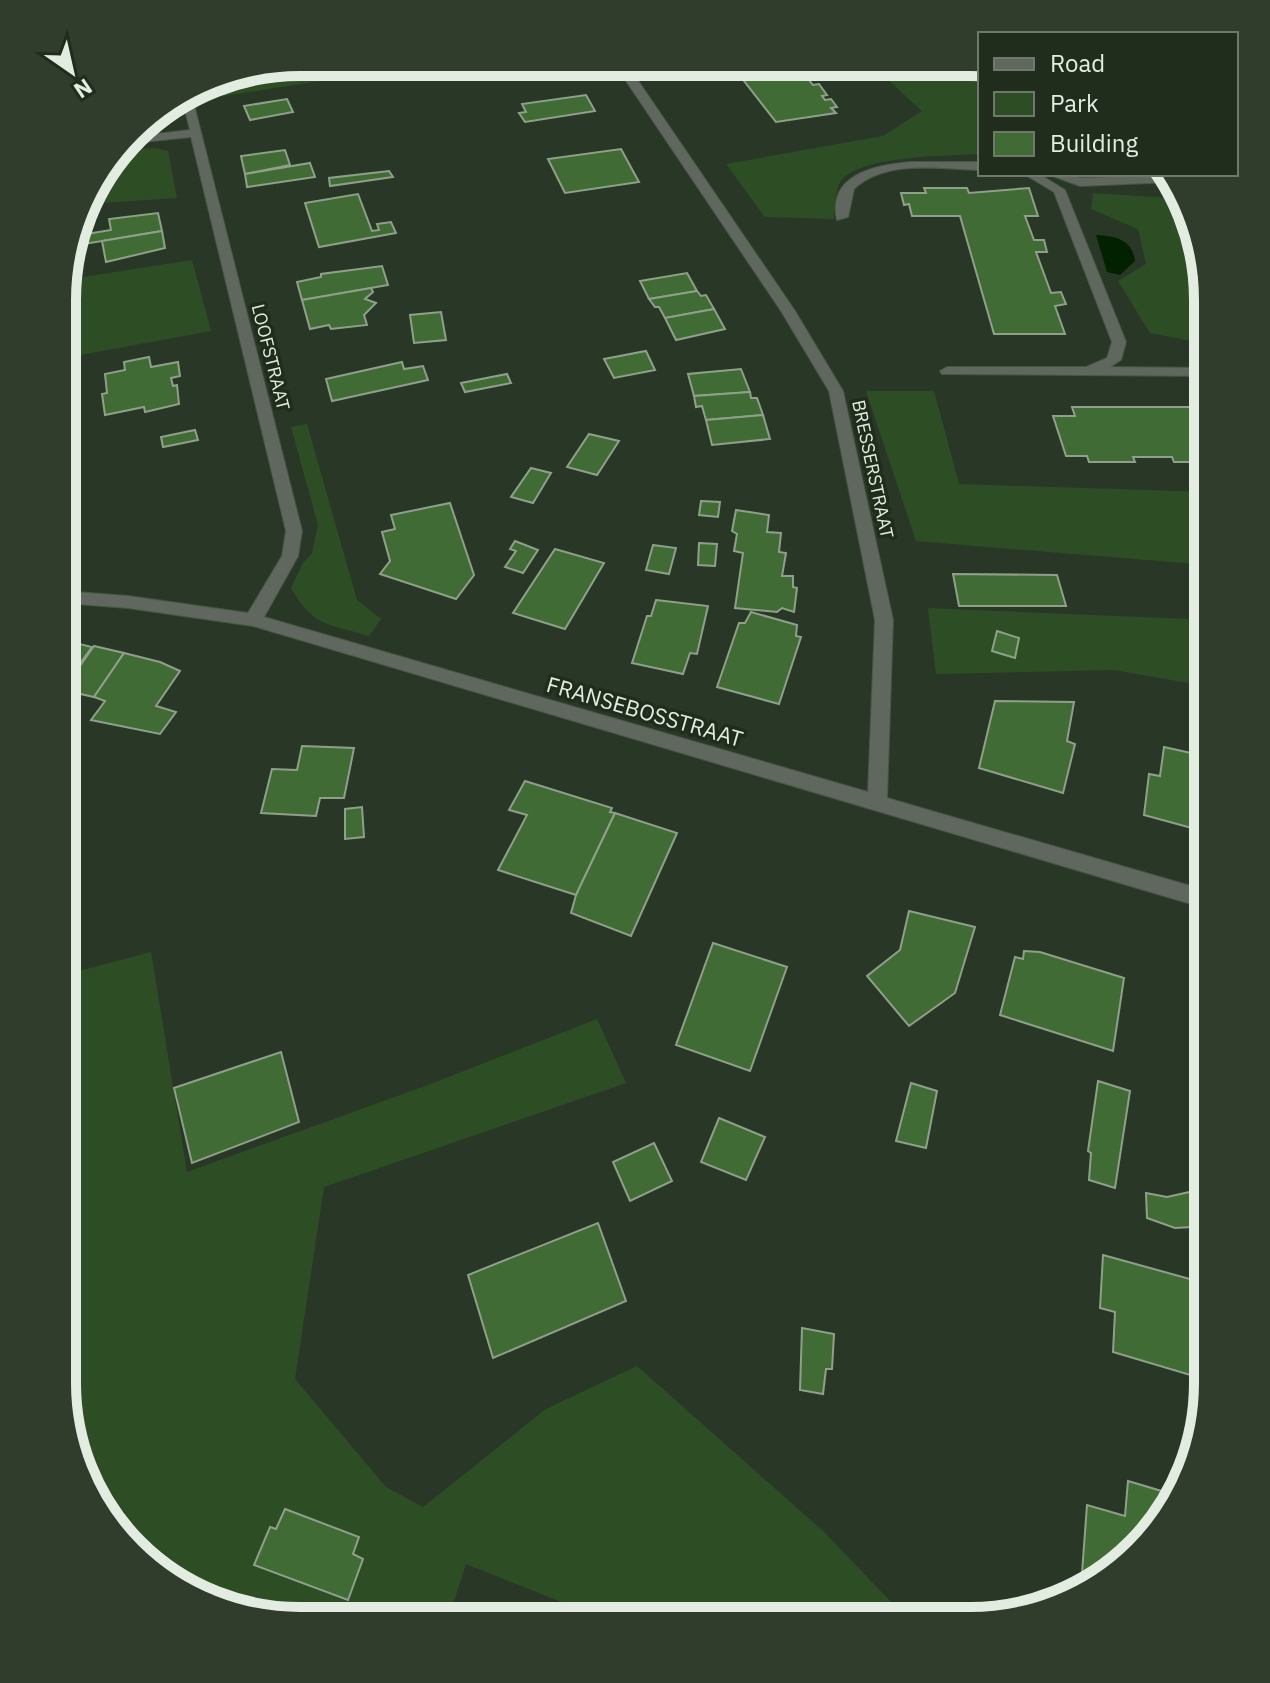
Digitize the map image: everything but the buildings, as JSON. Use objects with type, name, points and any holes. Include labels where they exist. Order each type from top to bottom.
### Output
[{"type":"street","name":"BRESSERSTRAAT","points":[[629,76],[788,311],[836,391],[884,620],[877,804]]},
{"type":"street","name":"LOOFSTRAAT","points":[[189,105],[294,531],[290,556],[253,620]]},
{"type":"street","points":[[144,139],[196,133]]},
{"type":"street","points":[[842,217],[847,189],[858,177],[878,167],[978,166]]},
{"type":"street","points":[[1034,176],[1059,190],[1119,342],[1114,360],[1087,371]]},
{"type":"street","points":[[1060,176],[1080,182],[1159,179]]},
{"type":"street","points":[[947,371],[1194,372]]},
{"type":"street","name":"FRANSEBOSSTRAAT","points":[[76,598],[128,602],[253,620],[1194,896]]},
{"type":"green space","points":[[351,76],[217,97],[216,92],[270,78]]},
{"type":"green space","points":[[884,76],[978,77],[978,154],[884,162],[850,173],[838,186],[834,219],[765,217],[726,164],[883,136],[922,111]]},
{"type":"green space","points":[[134,149],[168,151],[177,198],[98,203]]},
{"type":"green space","points":[[1093,193],[1169,198],[1186,242],[1192,270],[1194,341],[1150,333],[1118,281],[1146,264],[1138,229],[1091,209]]},
{"type":"green space","points":[[192,260],[211,331],[76,356],[77,278]]},
{"type":"green space","points":[[866,391],[934,391],[959,484],[1194,492],[1194,564],[916,541]]},
{"type":"green space","points":[[307,424],[357,600],[381,619],[369,636],[323,622],[307,610],[291,588],[303,563],[312,553],[318,525],[291,427]]},
{"type":"green space","points":[[928,608],[1188,619],[1194,652],[1194,684],[1114,670],[936,674]]},
{"type":"green space","points":[[151,952],[187,1172],[428,1085],[597,1019],[626,1083],[324,1187],[295,1379],[386,1487],[423,1507],[546,1409],[637,1366],[823,1531],[895,1607],[574,1607],[466,1564],[452,1607],[300,1607],[270,1605],[214,1590],[163,1561],[131,1531],[114,1508],[99,1482],[80,1427],[76,1398],[76,972]]},
{"type":"shaded area","points":[[1096,235],[1122,240],[1130,248],[1135,261],[1120,275],[1107,272]]}]
